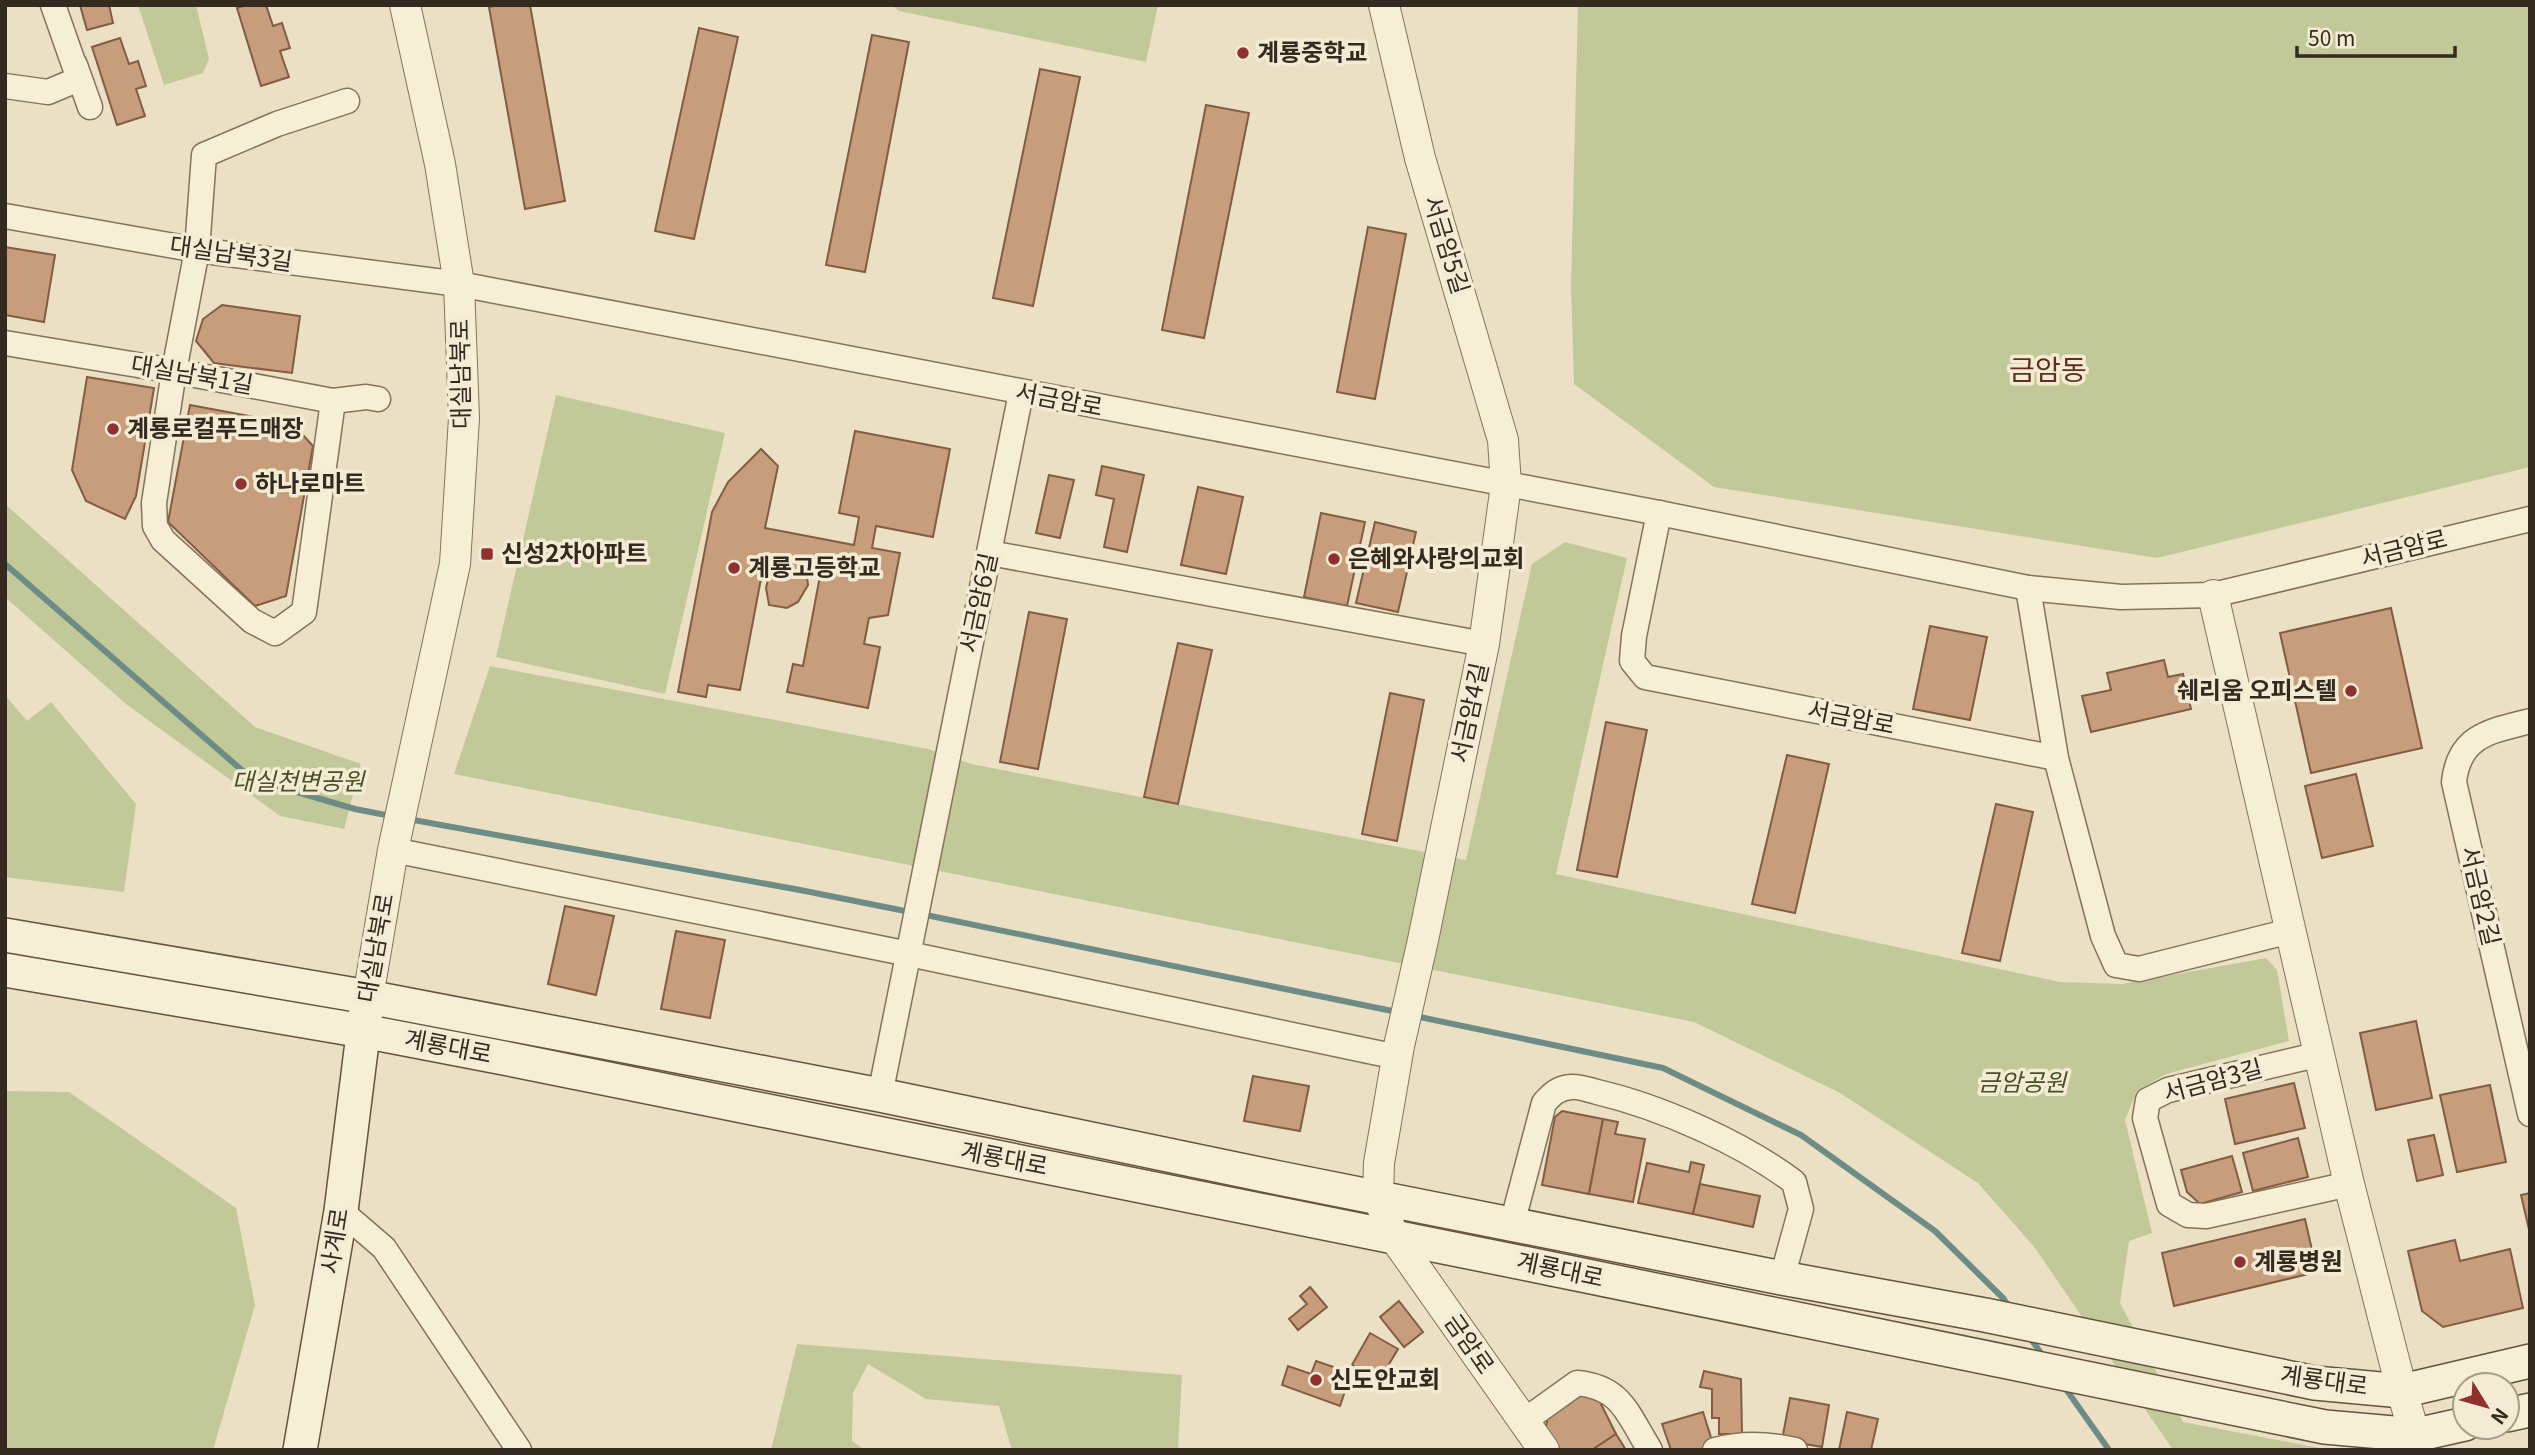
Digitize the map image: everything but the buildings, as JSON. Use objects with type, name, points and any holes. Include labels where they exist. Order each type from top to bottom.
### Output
[{"type":"main road","name":"계룡대로","points":[[5,935],[368,998],[880,1095],[1512,1224],[1985,1315],[2315,1383],[2402,1391],[2530,1361]]},
{"type":"main road","name":"계룡대로","points":[[5,970],[363,1031],[2325,1427],[2418,1442],[2451,1429]]},
{"type":"main road","name":"대실남북로","points":[[363,1031],[368,998]]},
{"type":"main road","name":"사계로","points":[[300,1450],[341,1211],[363,1031]]},
{"type":"street","points":[[5,86],[48,92],[79,79],[53,5],[90,107]]},
{"type":"street","name":"대실남북로","points":[[368,998],[396,837],[454,564],[464,418],[459,284],[440,164],[405,5]]},
{"type":"street","name":"서금암5길","points":[[1384,5],[1420,158],[1503,440],[1506,485]]},
{"type":"street","points":[[333,401],[304,612],[275,633],[252,621],[163,540],[155,526],[154,503],[174,370],[197,250],[204,155],[277,124],[347,101]]},
{"type":"street","name":"대실남북3길","points":[[5,216],[197,250],[459,284]]},
{"type":"street","name":"서금암로","points":[[459,284],[1659,513],[2028,588],[2121,597],[2213,595],[2530,519]]},
{"type":"street","name":"대실남북1길","points":[[5,343],[174,370],[333,401],[366,397],[378,399]]},
{"type":"street","name":"서금암6길","points":[[909,954],[1021,393]]},
{"type":"street","name":"서금암4길","points":[[1398,1052],[1484,645],[1506,485]]},
{"type":"street","name":"서금암로","points":[[1659,513],[1634,636],[1632,661],[1645,677],[2056,758]]},
{"type":"street","points":[[990,553],[1484,645]]},
{"type":"street","points":[[2028,588],[2056,758],[2104,936],[2116,965],[2139,969],[2290,931]]},
{"type":"street","points":[[2213,595],[2349,1184],[2402,1391],[2418,1442]]},
{"type":"street","name":"서금암2길","points":[[2530,722],[2493,730],[2473,741],[2456,762],[2454,782],[2530,1114]]},
{"type":"street","points":[[396,837],[909,954],[1398,1052],[1379,1163],[1378,1197],[1394,1237]]},
{"type":"street","points":[[880,1095],[909,954]]},
{"type":"street","name":"서금암3길","points":[[2320,1055],[2168,1090],[2148,1100],[2145,1118],[2169,1204],[2188,1215],[2206,1216],[2349,1184]]},
{"type":"street","points":[[1512,1224],[1544,1103],[1555,1091],[1573,1087],[1620,1097],[1699,1128],[1772,1166],[1794,1182],[1801,1209],[1782,1278]]},
{"type":"street","points":[[341,1211],[384,1248],[519,1450]]},
{"type":"street","name":"금암로","points":[[1394,1237],[1544,1450]]},
{"type":"street","points":[[1524,1422],[1577,1383],[1597,1385],[1615,1395],[1650,1450]]},
{"type":"street","points":[[1715,1450],[1778,1446],[1795,1450]]},
{"type":"green space","points":[[138,5],[196,5],[209,59],[203,73],[164,85]]},
{"type":"green space","points":[[892,5],[1158,5],[1146,62],[899,11]]},
{"type":"green space","points":[[1578,5],[2530,5],[2530,467],[2157,558],[1714,487],[1574,384],[1571,286]]},
{"type":"green space","points":[[556,395],[725,433],[665,694],[496,657]]},
{"type":"green space","name":"대실천변공원","points":[[5,504],[255,727],[361,764],[344,829],[280,816],[126,704],[5,597]]},
{"type":"green space","name":"금암공원","points":[[1565,542],[1627,558],[1556,874],[2060,982],[2122,984],[2266,958],[2277,970],[2289,1041],[2166,1074],[2137,1091],[2125,1120],[2152,1233],[2129,1241],[2120,1303],[2183,1422],[2330,1450],[2173,1450],[2035,1248],[1978,1183],[1840,1093],[1694,1022],[454,774],[490,666],[928,749],[971,764],[1466,860],[1532,564]]},
{"type":"green space","points":[[5,695],[27,721],[51,702],[136,804],[124,892],[5,877]]},
{"type":"green space","points":[[5,1091],[69,1092],[236,1208],[255,1305],[213,1450],[5,1450]]},
{"type":"green space","points":[[797,1344],[1182,1375],[1178,1450],[1012,1450],[999,1406],[926,1399],[868,1364],[853,1393],[852,1441],[865,1450],[771,1450]]},
{"type":"waterway","points":[[5,564],[252,779],[355,809],[391,816]]},
{"type":"waterway","points":[[408,819],[910,912]]},
{"type":"waterway","points":[[921,914],[1397,1012]]},
{"type":"waterway","points":[[1415,1016],[1663,1068],[1801,1135],[1935,1231],[2009,1307]]},
{"type":"waterway","points":[[2029,1336],[2045,1359]]},
{"type":"waterway","points":[[2063,1385],[2109,1450]]},
{"type":"place","name":"계룡중학교","points":[[1243,53]]},
{"type":"place","name":"계룡로컬푸드매장","points":[[113,429]]},
{"type":"place","name":"하나로마트","points":[[241,484]]},
{"type":"place","name":"신성2차아파트","points":[[487,554]]},
{"type":"place","name":"은혜와사랑의교회","points":[[1334,559]]},
{"type":"place","name":"계룡고등학교","points":[[734,568]]},
{"type":"place","name":"쉐리움 오피스텔","points":[[2351,691]]},
{"type":"place","name":"계룡병원","points":[[2240,1262]]},
{"type":"place","name":"신도안교회","points":[[1316,1380]]},
{"type":"district","name":"금암동","points":[[2048,370]]}]
